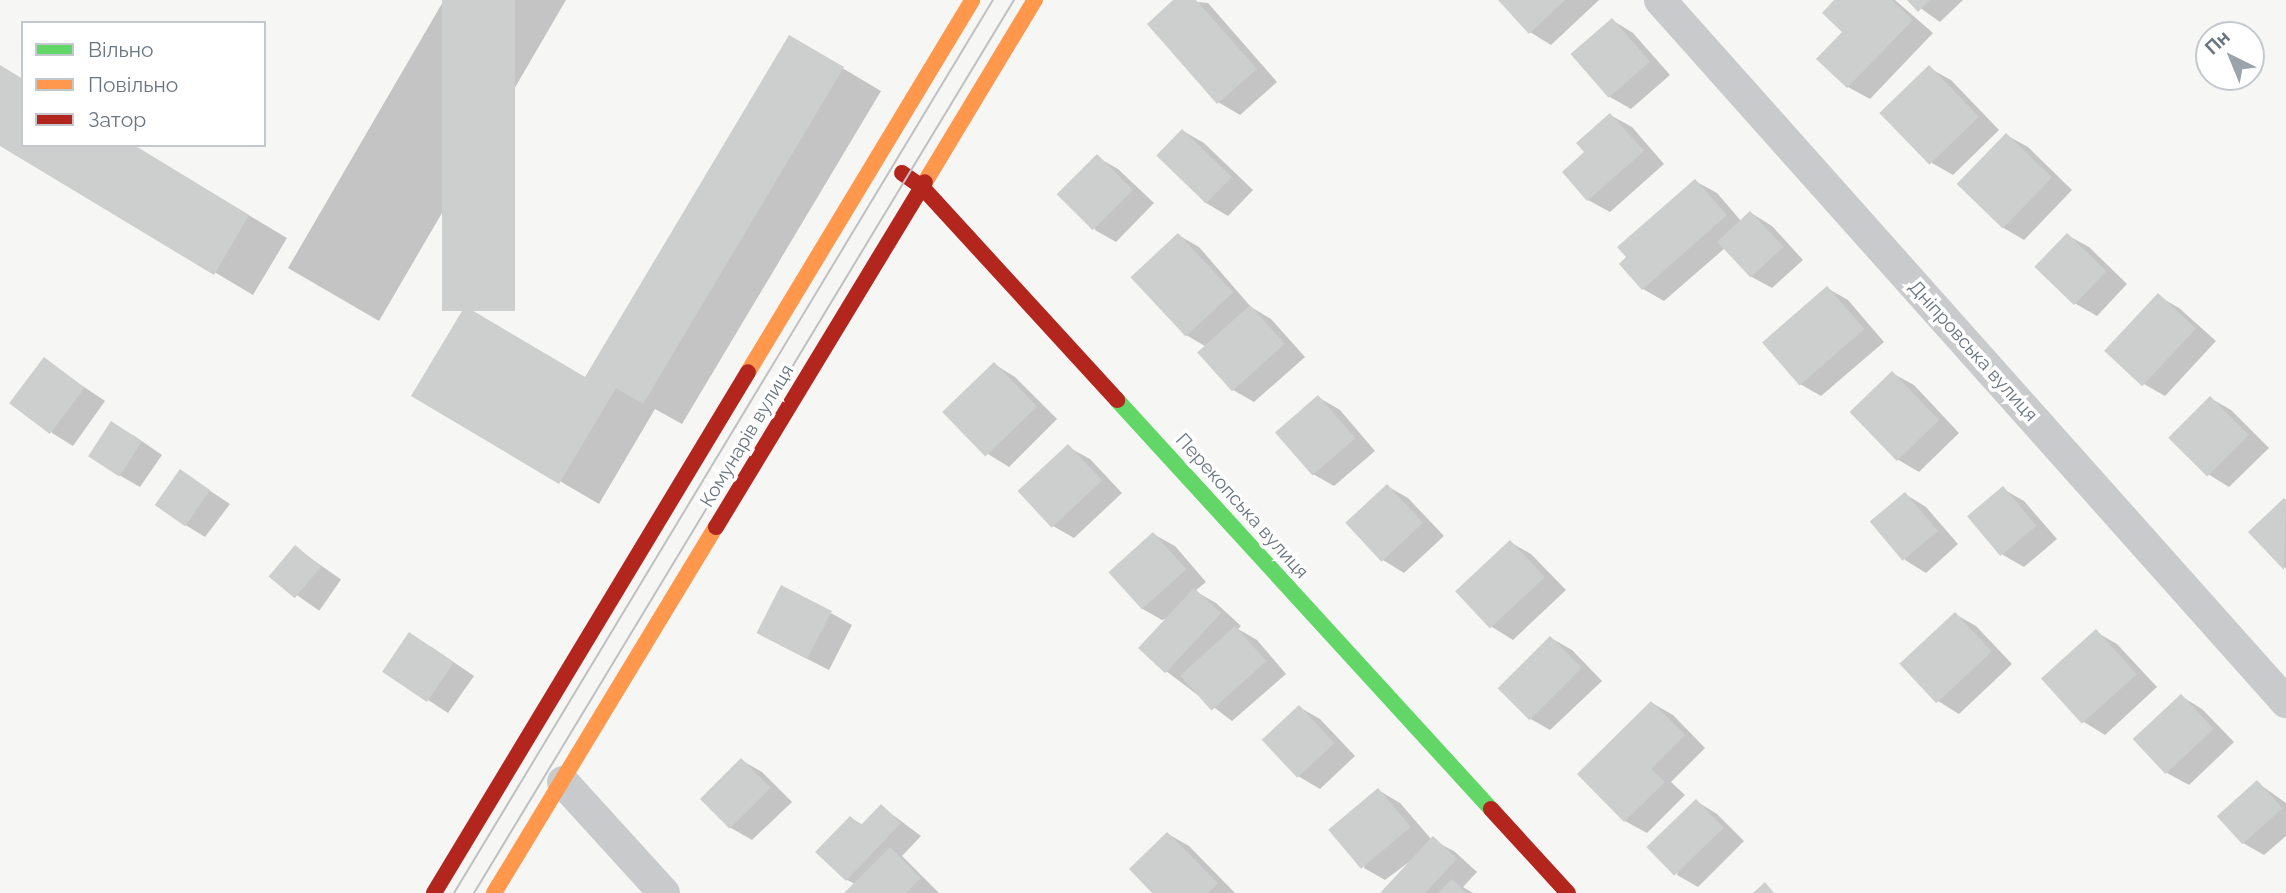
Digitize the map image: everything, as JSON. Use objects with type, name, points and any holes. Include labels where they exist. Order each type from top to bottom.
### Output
[{"type":"street","name":"Комунарів вулиця","points":[[434,893],[972,0]]},
{"type":"street","name":"Комунарів вулиця","points":[[494,893],[1035,0]]},
{"type":"street","name":"Дніпровська вулиця","points":[[1660,0],[2286,702]]},
{"type":"street","name":"Перекопська вулиця","points":[[878,156],[922,187],[1568,893]]},
{"type":"street","points":[[563,782],[664,893]]},
{"type":"building","points":[[442,0],[515,0],[515,311],[442,311]]},
{"type":"building","points":[[1173,0],[1196,0],[1257,69],[1217,104],[1147,24]]},
{"type":"building","points":[[1498,0],[1565,0],[1529,34]]},
{"type":"building","points":[[1834,0],[1892,0],[1913,20],[1847,88],[1816,59],[1842,32],[1822,13]]},
{"type":"building","points":[[1907,0],[1930,0],[1918,12]]},
{"type":"building","points":[[1612,18],[1650,62],[1609,98],[1570,54]]},
{"type":"building","points":[[789,35],[844,67],[643,404],[616,388],[559,484],[411,396],[465,306],[585,377]]},
{"type":"building","points":[[0,65],[21,78],[21,147],[137,147],[249,215],[214,275],[0,146]]},
{"type":"building","points":[[1929,65],[1979,117],[1929,165],[1879,113]]},
{"type":"building","points":[[1610,113],[1644,151],[1587,201],[1562,172],[1584,152],[1576,143]]},
{"type":"building","points":[[1182,129],[1232,177],[1206,204],[1156,156]]},
{"type":"building","points":[[2006,133],[2052,177],[2003,229],[1957,184]]},
{"type":"building","points":[[1097,154],[1133,190],[1093,230],[1057,194]]},
{"type":"building","points":[[1695,179],[1727,215],[1642,290],[1619,264],[1626,257],[1617,247]]},
{"type":"building","points":[[1750,211],[1783,247],[1751,278],[1717,242]]},
{"type":"building","points":[[1178,233],[1233,292],[1186,337],[1130,277]]},
{"type":"building","points":[[2067,233],[2107,271],[2074,305],[2034,267]]},
{"type":"building","points":[[1827,286],[1864,329],[1799,385],[1762,342]]},
{"type":"building","points":[[2158,293],[2196,328],[2142,386],[2104,351]]},
{"type":"building","points":[[1250,305],[1285,344],[1232,391],[1197,353]]},
{"type":"building","points":[[44,357],[85,388],[50,434],[9,403]]},
{"type":"building","points":[[994,362],[1037,407],[985,457],[942,412]]},
{"type":"building","points":[[1892,371],[1939,420],[1897,461],[1850,412]]},
{"type":"building","points":[[1318,395],[1355,438],[1312,475],[1275,432]]},
{"type":"building","points":[[2210,396],[2249,435],[2207,477],[2168,438]]},
{"type":"building","points":[[111,421],[142,441],[119,476],[88,456]]},
{"type":"building","points":[[1068,444],[1102,481],[1052,528],[1018,491]]},
{"type":"building","points":[[180,469],[210,490],[185,526],[155,505]]},
{"type":"building","points":[[1387,484],[1423,523],[1381,562],[1345,523]]},
{"type":"building","points":[[2003,486],[2036,526],[2000,556],[1967,516]]},
{"type":"building","points":[[1905,492],[1938,531],[1903,561],[1870,522]]},
{"type":"building","points":[[2284,498],[2286,500],[2284,570],[2248,532]]},
{"type":"building","points":[[1153,532],[1186,569],[1142,609],[1108,572]]},
{"type":"building","points":[[1510,540],[1545,577],[1490,628],[1455,591]]},
{"type":"building","points":[[295,545],[321,567],[295,598],[269,576]]},
{"type":"building","points":[[781,585],[832,611],[807,659],[756,633]]},
{"type":"building","points":[[1194,588],[1221,613],[1165,673],[1138,648]]},
{"type":"building","points":[[1955,612],[1992,651],[1936,703],[1899,664]]},
{"type":"building","points":[[1235,626],[1266,661],[1211,710],[1180,676]]},
{"type":"building","points":[[2096,629],[2137,674],[2082,724],[2041,679]]},
{"type":"building","points":[[409,632],[454,662],[427,702],[382,672]]},
{"type":"building","points":[[1550,636],[1582,668],[1529,720],[1498,688]]},
{"type":"building","points":[[2181,694],[2214,729],[2165,774],[2133,739]]},
{"type":"building","points":[[1651,701],[1685,735],[1651,769],[1665,782],[1624,822],[1577,774]]},
{"type":"building","points":[[1299,705],[1334,743],[1297,778],[1262,740]]},
{"type":"building","points":[[741,758],[771,788],[730,829],[700,799]]},
{"type":"building","points":[[2257,780],[2282,808],[2242,844],[2217,816]]},
{"type":"building","points":[[1378,788],[1411,827],[1361,869],[1328,830]]},
{"type":"building","points":[[1696,799],[1724,828],[1674,876],[1646,847]]},
{"type":"building","points":[[881,804],[901,823],[846,881],[815,852],[850,816],[861,825]]},
{"type":"building","points":[[1167,832],[1218,883],[1208,893],[1152,893],[1129,869]]},
{"type":"building","points":[[1433,836],[1457,859],[1425,893],[1380,893]]},
{"type":"building","points":[[890,847],[921,878],[906,893],[844,893]]},
{"type":"building","points":[[1452,879],[1466,893],[1438,893]]},
{"type":"building","points":[[1765,882],[1774,893],[1753,893]]},
{"type":"tram line","points":[[454,893],[993,0]]},
{"type":"tram line","points":[[474,893],[1014,0]]},
{"type":"traffic: fast","points":[[1117,400],[1491,809]]},
{"type":"traffic: slow","points":[[748,372],[972,0]]},
{"type":"traffic: slow","points":[[925,182],[1035,0]]},
{"type":"traffic: slow","points":[[494,893],[716,527]]},
{"type":"traffic: jam","points":[[902,173],[922,187],[1117,400]]},
{"type":"traffic: jam","points":[[716,527],[925,182]]},
{"type":"traffic: jam","points":[[434,893],[748,372]]},
{"type":"traffic: jam","points":[[1491,809],[1568,893]]}]
